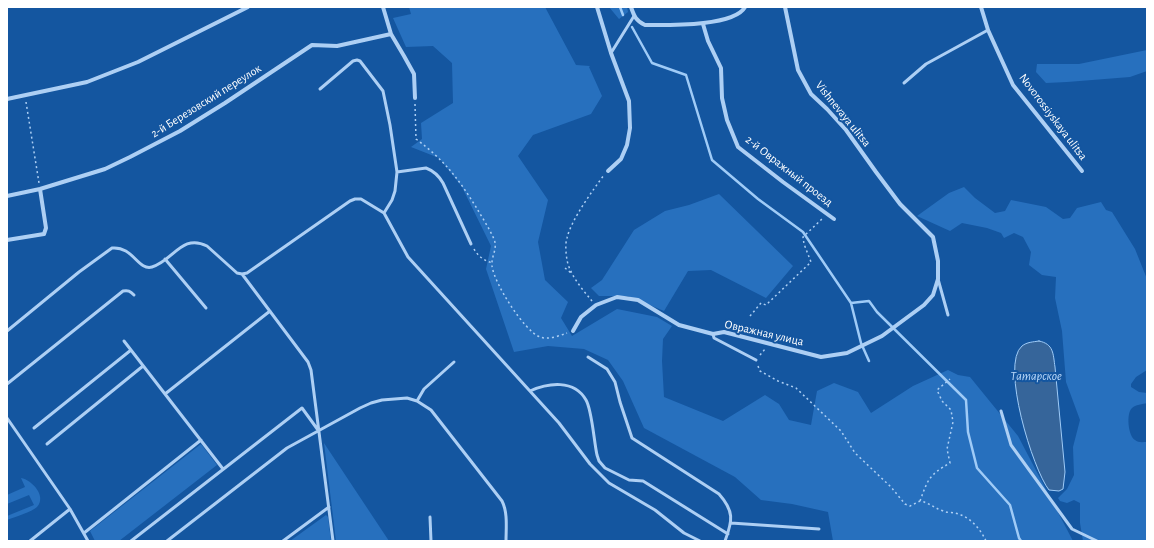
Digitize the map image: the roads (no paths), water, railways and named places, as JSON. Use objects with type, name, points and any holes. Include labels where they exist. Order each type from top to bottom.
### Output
[{"type":"street","points":[[7,99],[87,82],[138,62],[248,7]]},
{"type":"street","points":[[383,7],[391,34],[414,74],[414,98]]},
{"type":"street","points":[[597,7],[611,53],[629,102],[630,128],[627,145],[621,159],[608,170]]},
{"type":"street","points":[[631,7],[638,22],[645,25],[703,24],[731,17],[743,11],[744,7]]},
{"type":"street","name":"Vishnevaya ulitsa","points":[[785,7],[798,70],[811,94],[846,130],[900,204],[933,236],[938,261],[938,279]]},
{"type":"street","name":"Novorossiyskaya ulitsa","points":[[981,7],[988,30],[1013,85],[1082,171]]},
{"type":"street","name":"2-й Овражный проезд","points":[[703,24],[708,41],[721,68],[722,98],[727,120],[738,147],[834,219]]},
{"type":"street","name":"2-й Березовский переулок","points":[[7,196],[40,189],[105,169],[180,131],[225,103],[312,44],[337,46],[391,34]]},
{"type":"street","points":[[7,240],[44,234],[46,228],[40,189]]},
{"type":"street","name":"Овражная улица","points":[[572,331],[581,317],[596,305],[617,297],[638,300],[680,325],[713,334],[724,332],[821,357],[847,353],[882,336],[924,305],[933,295],[938,279]]},
{"type":"lane","points":[[611,53],[634,16]]},
{"type":"lane","points":[[904,83],[926,64],[988,30]]},
{"type":"lane","points":[[320,89],[352,61],[357,60],[360,61],[383,91],[397,172],[395,191],[392,200],[384,213]]},
{"type":"lane","points":[[397,172],[426,168],[438,176],[471,244]]},
{"type":"lane","points":[[7,331],[79,272],[112,248],[124,250],[131,254],[140,264],[150,268],[165,260],[186,244],[194,242],[201,243],[207,246],[237,273],[242,274],[247,273],[350,201],[361,199],[384,213],[408,257],[559,422],[590,464],[609,483],[655,510],[684,533],[700,541]]},
{"type":"lane","points":[[165,260],[206,308]]},
{"type":"lane","points":[[242,274],[308,362],[311,370],[333,541]]},
{"type":"lane","points":[[938,279],[948,315]]},
{"type":"lane","points":[[7,384],[123,291],[131,291],[134,295]]},
{"type":"lane","points":[[165,394],[270,311]]},
{"type":"lane","points":[[713,334],[714,338],[756,360]]},
{"type":"lane","points":[[124,341],[224,469]]},
{"type":"lane","points":[[34,428],[131,350]]},
{"type":"lane","points":[[588,356],[607,369],[615,382],[632,438],[719,494],[728,506],[731,513],[731,523],[725,541]]},
{"type":"lane","points":[[417,401],[428,384],[454,362]]},
{"type":"lane","points":[[47,444],[143,366]]},
{"type":"lane","points":[[530,391],[551,384],[567,385],[575,388],[586,400],[589,408],[596,455],[604,468],[629,480],[643,481],[728,534]]},
{"type":"lane","points":[[167,541],[287,448],[371,403],[394,398],[406,398],[417,401],[431,410],[505,506],[506,541]]},
{"type":"lane","points":[[130,541],[302,408],[319,432]]},
{"type":"lane","points":[[1001,411],[1011,445],[1072,529],[1097,541]]},
{"type":"lane","points":[[7,418],[70,509],[88,541]]},
{"type":"lane","points":[[84,533],[201,440]]},
{"type":"lane","points":[[282,541],[329,507]]},
{"type":"lane","points":[[30,541],[70,509]]},
{"type":"lane","points":[[430,517],[431,541]]},
{"type":"lane","points":[[731,523],[819,529]]},
{"type":"water","name":"Татарское","points":[[1039,341],[1048,344],[1052,350],[1055,367],[1065,472],[1063,489],[1059,491],[1049,490],[1042,479],[1021,417],[1017,394],[1015,373],[1016,357],[1022,346],[1030,342]]},
{"type":"waterway","points":[[620,7],[623,15]]},
{"type":"waterway","points":[[632,27],[652,63],[686,75],[712,160],[758,199],[803,232],[851,303],[869,301],[877,312],[966,400],[968,432],[977,468],[1010,505],[1021,541]]},
{"type":"waterway","points":[[851,303],[861,343],[869,361]]}]
